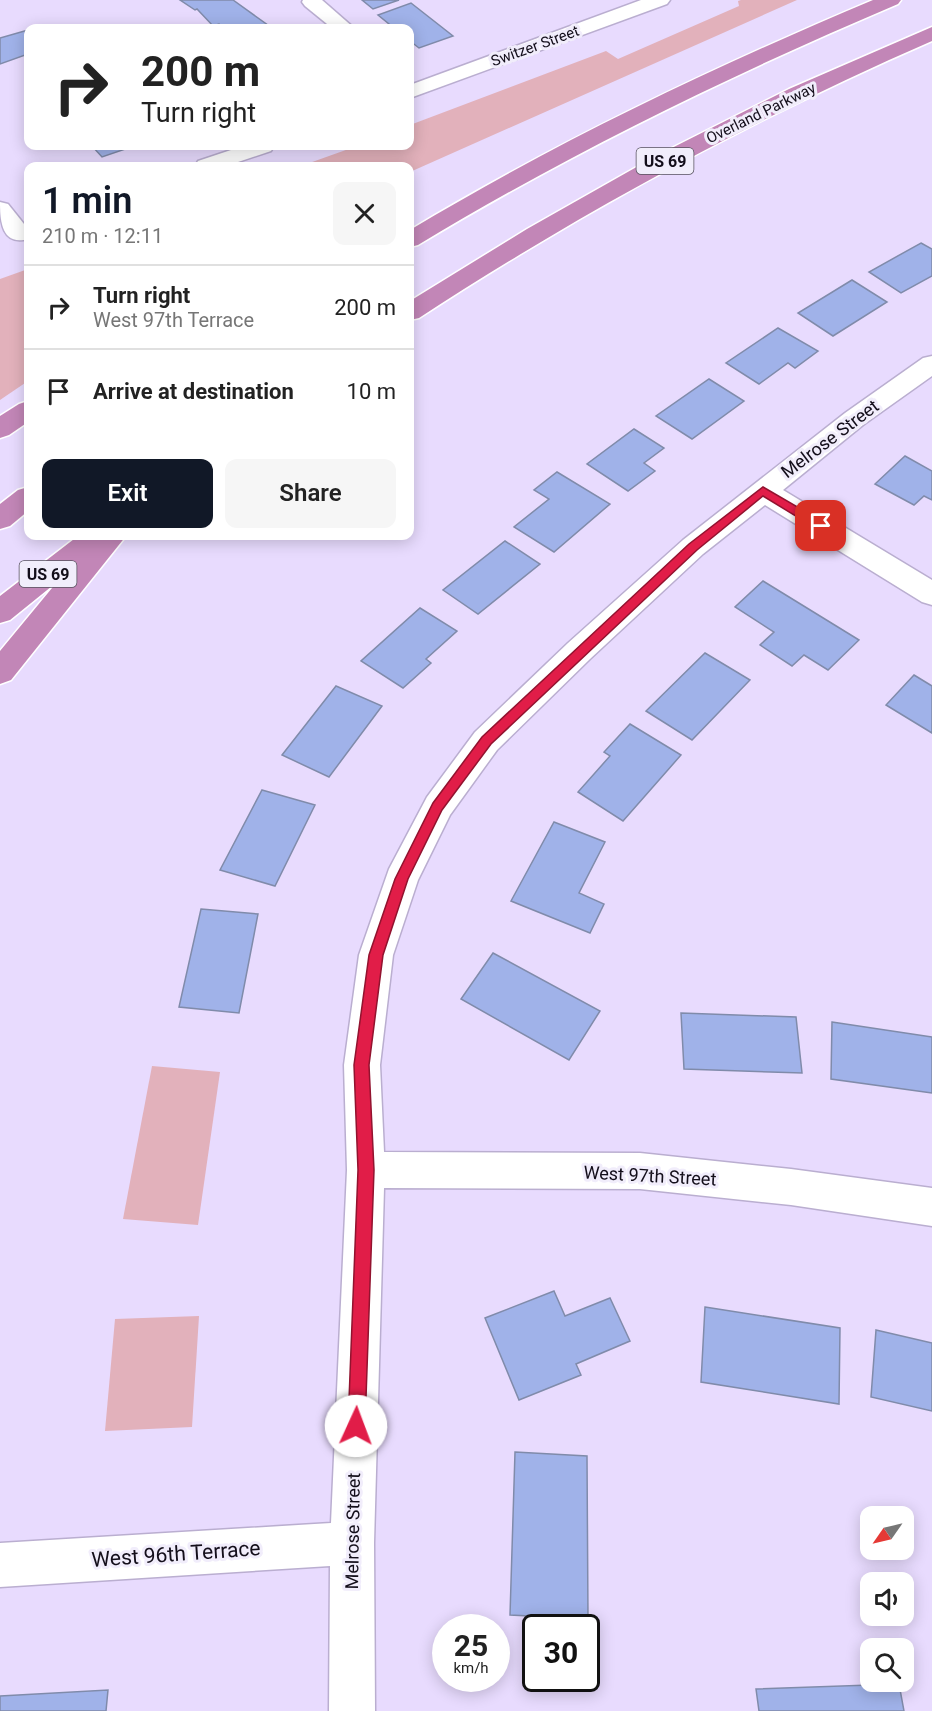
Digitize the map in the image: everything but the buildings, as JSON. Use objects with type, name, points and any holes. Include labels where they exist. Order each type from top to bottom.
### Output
[{"type":"highway","points":[[414,223],[515,178],[740,65],[891,0]]},
{"type":"highway","name":"Overland Parkway","points":[[414,310],[564,217],[670,158],[822,82],[932,33]]},
{"type":"highway","points":[[414,238],[515,178]]},
{"type":"highway","points":[[0,429],[24,413]]},
{"type":"highway","points":[[0,519],[24,501]]},
{"type":"highway","name":"US 69","points":[[0,612],[92,540]]},
{"type":"highway","points":[[0,672],[109,540]]},
{"type":"street","name":"Switzer Street","points":[[414,87],[660,0]]},
{"type":"street","points":[[312,2],[339,24]]},
{"type":"street","points":[[217,162],[252,150]]},
{"type":"street","points":[[0,209],[16,236]]},
{"type":"street","name":"Melrose Street","points":[[352,1711],[352,1543],[366,1170],[362,1065],[376,955],[401,879],[438,806],[486,741],[579,651],[693,547],[854,419],[932,364]]},
{"type":"street","points":[[763,491],[932,594]]},
{"type":"street","name":"West 97th Street","points":[[366,1170],[640,1171],[791,1187],[932,1208]]},
{"type":"street","name":"West 96th Terrace","points":[[0,1565],[352,1543]]},
{"type":"shaded area","points":[[797,0],[414,170],[414,162],[312,162],[346,150],[414,150],[414,123],[606,51],[618,59],[739,6],[738,1]]},
{"type":"shaded area","points":[[24,270],[24,384],[0,400],[0,279]]},
{"type":"shaded area","points":[[152,1066],[220,1072],[198,1225],[123,1219]]},
{"type":"shaded area","points":[[199,1316],[192,1427],[105,1431],[115,1319]]},
{"type":"route","points":[[356,1426],[366,1170],[362,1065],[366,1018],[376,955],[401,879],[438,806],[486,741],[579,651],[693,547],[763,491],[821,526]]}]
